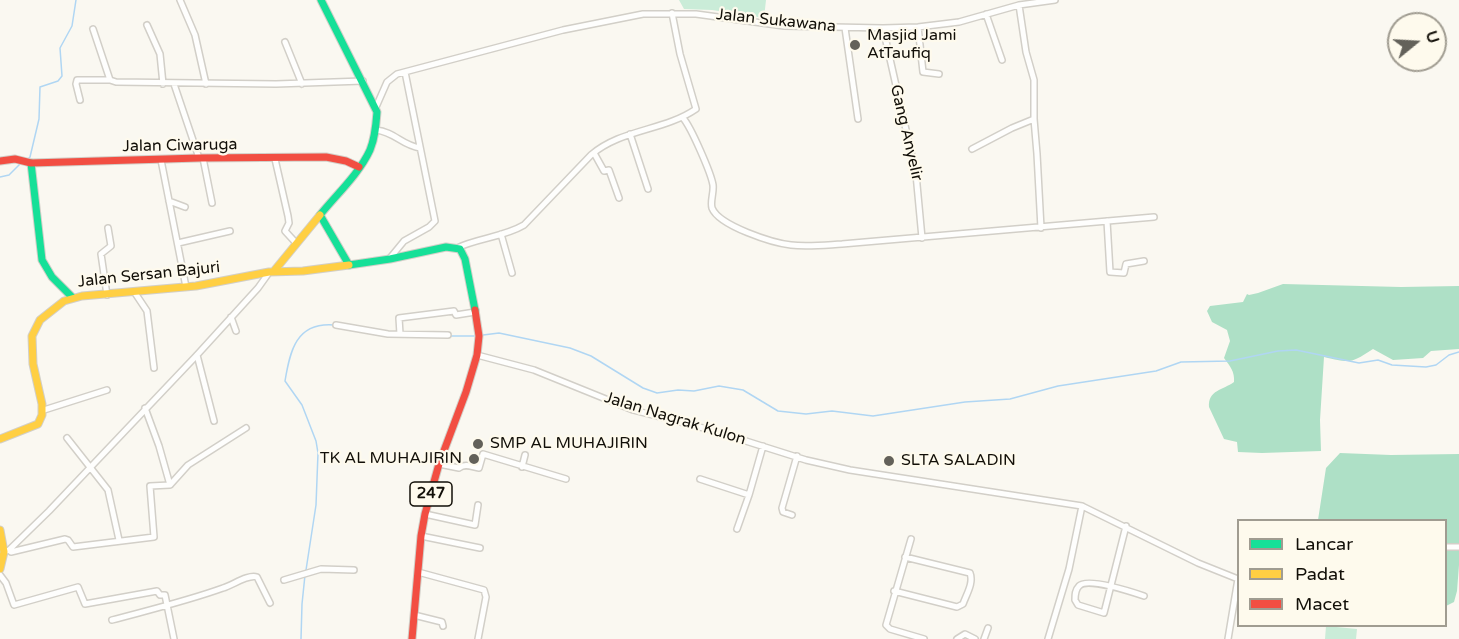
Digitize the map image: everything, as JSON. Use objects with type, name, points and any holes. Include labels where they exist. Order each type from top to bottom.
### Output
[{"type":"main road","points":[[271,273],[359,167],[370,150],[376,130],[376,107],[321,0]]},
{"type":"main road","name":"Jalan Ciwaruga","points":[[0,161],[15,159],[31,163],[201,158],[335,158],[359,167]]},
{"type":"main road","points":[[31,163],[42,260],[48,272],[72,297]]},
{"type":"main road","points":[[320,215],[349,265]]},
{"type":"main road","name":"Jalan Sersan Bajuri","points":[[44,410],[31,360],[31,339],[39,321],[72,297],[186,287],[271,273],[289,273],[390,259],[446,247],[457,248]]},
{"type":"main road","name":"247","points":[[412,639],[425,514],[439,464],[477,355],[479,336],[475,312],[465,259],[457,248]]},
{"type":"main road","points":[[0,439],[38,424],[42,420],[44,410]]},
{"type":"main road","points":[[0,534],[7,551],[0,568]]},
{"type":"street","points":[[180,0],[195,35],[206,84]]},
{"type":"street","name":"Jalan Sukawana","points":[[376,107],[389,80],[405,72],[469,57],[571,28],[633,15],[672,13],[717,16],[784,26],[918,27],[960,22],[1018,5],[1055,0]]},
{"type":"street","points":[[1018,5],[1026,52],[1034,80],[1034,119],[1041,228]]},
{"type":"street","points":[[457,248],[512,232],[524,225],[594,153],[604,146],[630,134],[683,118],[697,108],[680,54],[672,13]]},
{"type":"street","points":[[986,14],[1002,60]]},
{"type":"street","points":[[147,25],[160,54],[163,84]]},
{"type":"street","points":[[918,27],[923,72],[939,74]]},
{"type":"street","points":[[845,28],[858,118]]},
{"type":"street","name":"Gang Anyelir","points":[[883,28],[916,174],[922,238]]},
{"type":"street","points":[[93,29],[110,80]]},
{"type":"street","points":[[285,42],[302,84]]},
{"type":"street","points":[[390,259],[404,241],[434,223],[405,72]]},
{"type":"street","points":[[80,100],[77,80],[163,84],[302,84],[363,81]]},
{"type":"street","points":[[174,84],[201,158],[212,203]]},
{"type":"street","points":[[683,118],[692,130],[713,183],[713,210],[717,216],[752,234],[792,245],[922,238],[1154,217]]},
{"type":"street","points":[[972,149],[1034,119]]},
{"type":"street","points":[[376,130],[387,131],[408,146],[420,148]]},
{"type":"street","points":[[630,134],[648,189]]},
{"type":"street","points":[[594,153],[604,171],[609,170],[618,198]]},
{"type":"street","points":[[275,159],[289,223],[285,231],[296,243]]},
{"type":"street","points":[[161,160],[186,287]]},
{"type":"street","points":[[169,201],[184,207]]},
{"type":"street","points":[[1107,221],[1110,272],[1124,273],[1126,264],[1144,261]]},
{"type":"street","points":[[107,295],[101,254],[111,246],[108,228]]},
{"type":"street","points":[[178,243],[230,231]]},
{"type":"street","points":[[501,234],[512,273]]},
{"type":"street","points":[[7,551],[197,355],[271,273]]},
{"type":"street","points":[[135,293],[147,311],[154,368]]},
{"type":"street","points":[[400,333],[399,318],[454,311],[456,315],[475,312]]},
{"type":"street","points":[[231,317],[236,331]]},
{"type":"street","points":[[336,326],[400,333],[448,335]]},
{"type":"street","points":[[197,355],[214,421]]},
{"type":"street","name":"Jalan Nagrak Kulon","points":[[477,355],[526,367],[633,410],[838,467],[1082,506],[1198,563],[1237,579]]},
{"type":"street","points":[[44,410],[107,390]]},
{"type":"street","points":[[145,408],[170,485]]},
{"type":"street","points":[[7,551],[65,539],[73,547],[154,537],[150,486],[170,485],[188,465],[246,428]]},
{"type":"street","points":[[67,438],[108,490],[119,540]]},
{"type":"street","points":[[737,530],[762,446]]},
{"type":"street","points":[[439,464],[459,468],[462,465],[479,468],[483,454],[566,479]]},
{"type":"street","points":[[522,467],[525,455]]},
{"type":"street","points":[[792,515],[783,512],[782,508],[797,456]]},
{"type":"street","points":[[700,478],[749,495]]},
{"type":"street","points":[[425,514],[475,525],[478,505]]},
{"type":"street","points":[[1050,639],[1069,568],[1082,506]]},
{"type":"street","points":[[1126,526],[1111,587],[1103,613],[1078,605],[1075,601],[1076,590],[1081,584],[1111,587],[1144,596]]},
{"type":"street","points":[[421,536],[480,548]]},
{"type":"street","points":[[910,539],[886,623],[887,628],[924,639]]},
{"type":"street","points":[[894,591],[957,607],[963,604],[972,578],[970,573],[905,557]]},
{"type":"street","points":[[284,580],[321,569],[354,570]]},
{"type":"street","points":[[418,572],[484,590],[486,597],[478,639]]},
{"type":"street","points":[[0,575],[14,605],[78,587],[86,604],[157,591],[160,595],[165,595],[174,639]]},
{"type":"street","points":[[112,620],[168,606],[255,575],[270,603]]},
{"type":"street","points":[[1228,639],[1237,585]]},
{"type":"street","points":[[414,615],[442,622],[443,626]]},
{"type":"street","points":[[984,639],[988,628]]},
{"type":"street","points":[[957,639],[965,634],[975,639]]},
{"type":"green space","points":[[679,0],[766,0],[764,18],[712,10],[684,9]]},
{"type":"green space","points":[[1283,284],[1459,286],[1459,349],[1431,351],[1423,358],[1393,360],[1373,349],[1350,361],[1324,357],[1320,420],[1321,451],[1238,452],[1237,442],[1224,439],[1209,407],[1211,397],[1234,382],[1234,375],[1224,358],[1230,341],[1227,330],[1212,322],[1207,311],[1210,306],[1243,302],[1247,294],[1258,293]]},
{"type":"green space","points":[[1340,453],[1459,454],[1459,565],[1454,602],[1447,606],[1447,519],[1318,519],[1326,468]]},
{"type":"green space","points":[[1326,627],[1357,629],[1356,639],[1325,639]]},
{"type":"waterway","points":[[28,159],[39,119],[40,87],[58,81],[62,76],[60,48],[72,26],[76,0]]},
{"type":"waterway","points":[[0,177],[9,175],[21,163]]},
{"type":"waterway","points":[[306,570],[316,505],[318,453],[316,441],[302,405],[285,381],[289,359],[303,333],[321,325],[334,325]]},
{"type":"waterway","points":[[483,335],[499,333],[570,348],[591,356],[643,388],[657,393],[678,390],[694,391],[719,386],[743,390],[778,411],[806,414],[832,411],[873,416],[965,402],[1010,399],[1058,386],[1156,371],[1181,362],[1230,361],[1278,351],[1296,350],[1359,363],[1378,360],[1392,365],[1426,367],[1436,365],[1449,355],[1459,352]]},
{"type":"waterway","points":[[451,336],[474,336]]},
{"type":"waterway","points":[[301,639],[305,575]]},
{"type":"traffic: fast","points":[[321,0],[377,112],[370,150],[354,176],[320,215],[349,265],[446,247],[460,249],[465,259],[475,310]]},
{"type":"traffic: fast","points":[[31,163],[42,260],[52,277],[72,297]]},
{"type":"traffic: slow","points":[[274,271],[320,215]]},
{"type":"traffic: slow","points":[[0,439],[38,424],[42,415],[42,404],[33,364],[32,336],[40,320],[64,301],[82,296],[196,286],[269,272],[303,271],[349,265]]},
{"type":"traffic: slow","points":[[0,530],[4,552],[0,569]]},
{"type":"traffic: jam","points":[[0,161],[15,159],[31,163],[326,157],[346,161],[359,167]]},
{"type":"traffic: jam","points":[[412,639],[425,514],[439,464],[477,355],[479,336],[475,310]]},
{"type":"place","name":"Masjid Jami AtTaufiq","points":[[855,45]]},
{"type":"place","name":"SMP AL MUHAJIRIN","points":[[478,444]]},
{"type":"place","name":"TK AL MUHAJIRIN","points":[[474,459]]},
{"type":"place","name":"SLTA SALADIN","points":[[889,461]]}]
